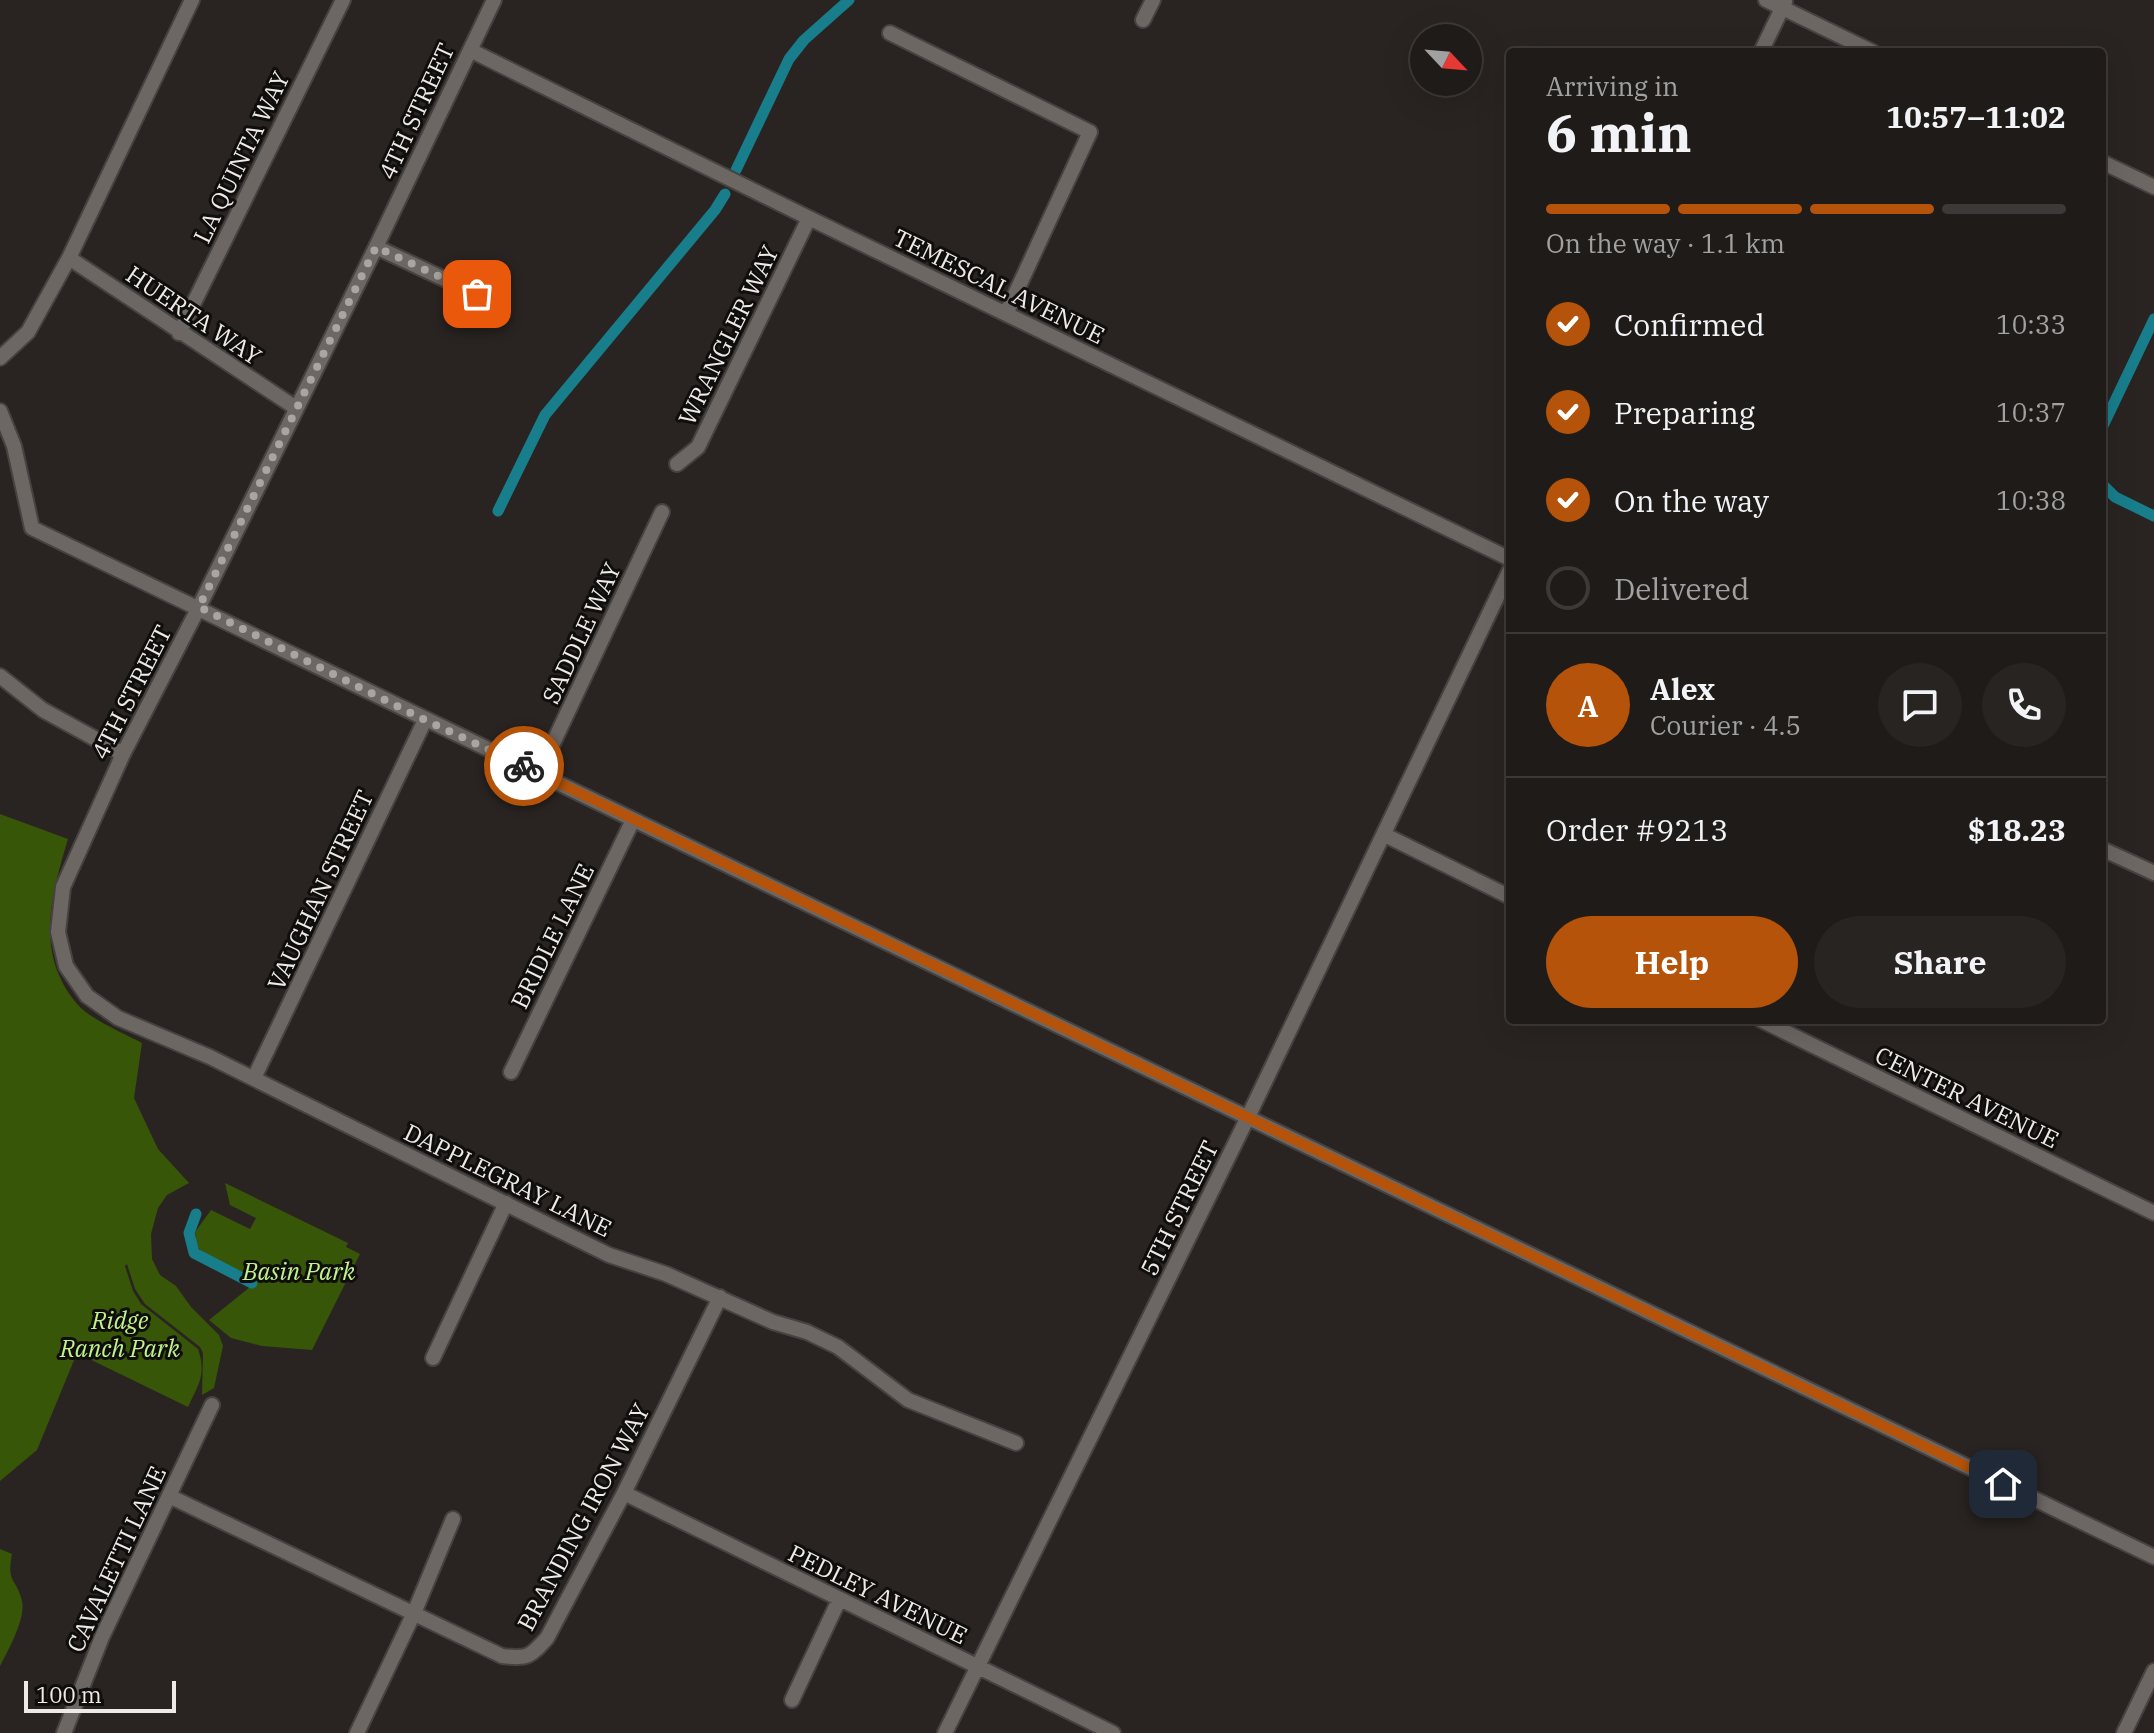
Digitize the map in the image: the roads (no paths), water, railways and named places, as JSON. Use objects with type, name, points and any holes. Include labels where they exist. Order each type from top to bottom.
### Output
[{"type":"street","points":[[0,358],[28,332],[69,258],[192,0]]},
{"type":"street","name":"LA QUINTA WAY","points":[[179,333],[343,0]]},
{"type":"street","name":"4TH STREET","points":[[63,887],[123,754],[199,607],[494,0]]},
{"type":"street","points":[[1143,20],[1153,0]]},
{"type":"street","points":[[1766,0],[1784,4],[1866,48]]},
{"type":"street","points":[[1763,48],[1784,4]]},
{"type":"street","points":[[890,33],[1090,132],[1006,314]]},
{"type":"street","name":"TEMESCAL AVENUE","points":[[470,50],[1506,557]]},
{"type":"street","points":[[2106,164],[2154,187]]},
{"type":"street","name":"WRANGLER WAY","points":[[677,464],[698,447],[809,218]]},
{"type":"street","points":[[376,247],[502,306]]},
{"type":"street","name":"HUERTA WAY","points":[[69,258],[296,408]]},
{"type":"street","points":[[0,411],[14,446],[32,528],[2154,1557]]},
{"type":"street","name":"SADDLE WAY","points":[[539,773],[662,512]]},
{"type":"street","name":"5TH STREET","points":[[945,1733],[1248,1117],[1506,578]]},
{"type":"street","points":[[0,676],[43,710],[123,754]]},
{"type":"street","name":"VAUGHAN STREET","points":[[254,1078],[425,720]]},
{"type":"street","name":"BRIDLE LANE","points":[[511,1072],[633,820]]},
{"type":"street","points":[[1385,835],[1506,895]]},
{"type":"street","points":[[2106,851],[2154,873]]},
{"type":"street","name":"DAPPLEGRAY LANE","points":[[63,887],[58,932],[66,966],[87,996],[118,1018],[254,1078],[609,1255],[666,1274],[773,1322],[807,1332],[838,1347],[908,1400],[1016,1443]]},
{"type":"street","name":"CENTER AVENUE","points":[[1769,1024],[2154,1213]]},
{"type":"street","points":[[433,1358],[506,1203]]},
{"type":"street","name":"BRANDING IRON WAY","points":[[169,1496],[502,1656],[519,1658],[532,1655],[547,1638],[624,1493],[720,1297]]},
{"type":"street","name":"CAVALETTI LANE","points":[[64,1733],[102,1637],[212,1405]]},
{"type":"street","name":"PEDLEY AVENUE","points":[[624,1493],[1113,1733]]},
{"type":"street","points":[[357,1733],[414,1613],[453,1519]]},
{"type":"street","points":[[792,1700],[839,1600]]},
{"type":"street","points":[[2124,1733],[2154,1671]]},
{"type":"waterway","points":[[736,170],[789,59],[804,40],[849,0]]},
{"type":"waterway","points":[[498,511],[545,415],[725,194]]},
{"type":"waterway","points":[[2106,420],[2154,319]]},
{"type":"waterway","points":[[2106,488],[2115,497],[2154,516]]},
{"type":"waterway","points":[[196,1214],[189,1233],[194,1253],[252,1283]]},
{"type":"park label","name":"Basin Park","points":[[299,1271]]},
{"type":"park label","name":"Ridge Ranch Park","points":[[120,1334]]}]
